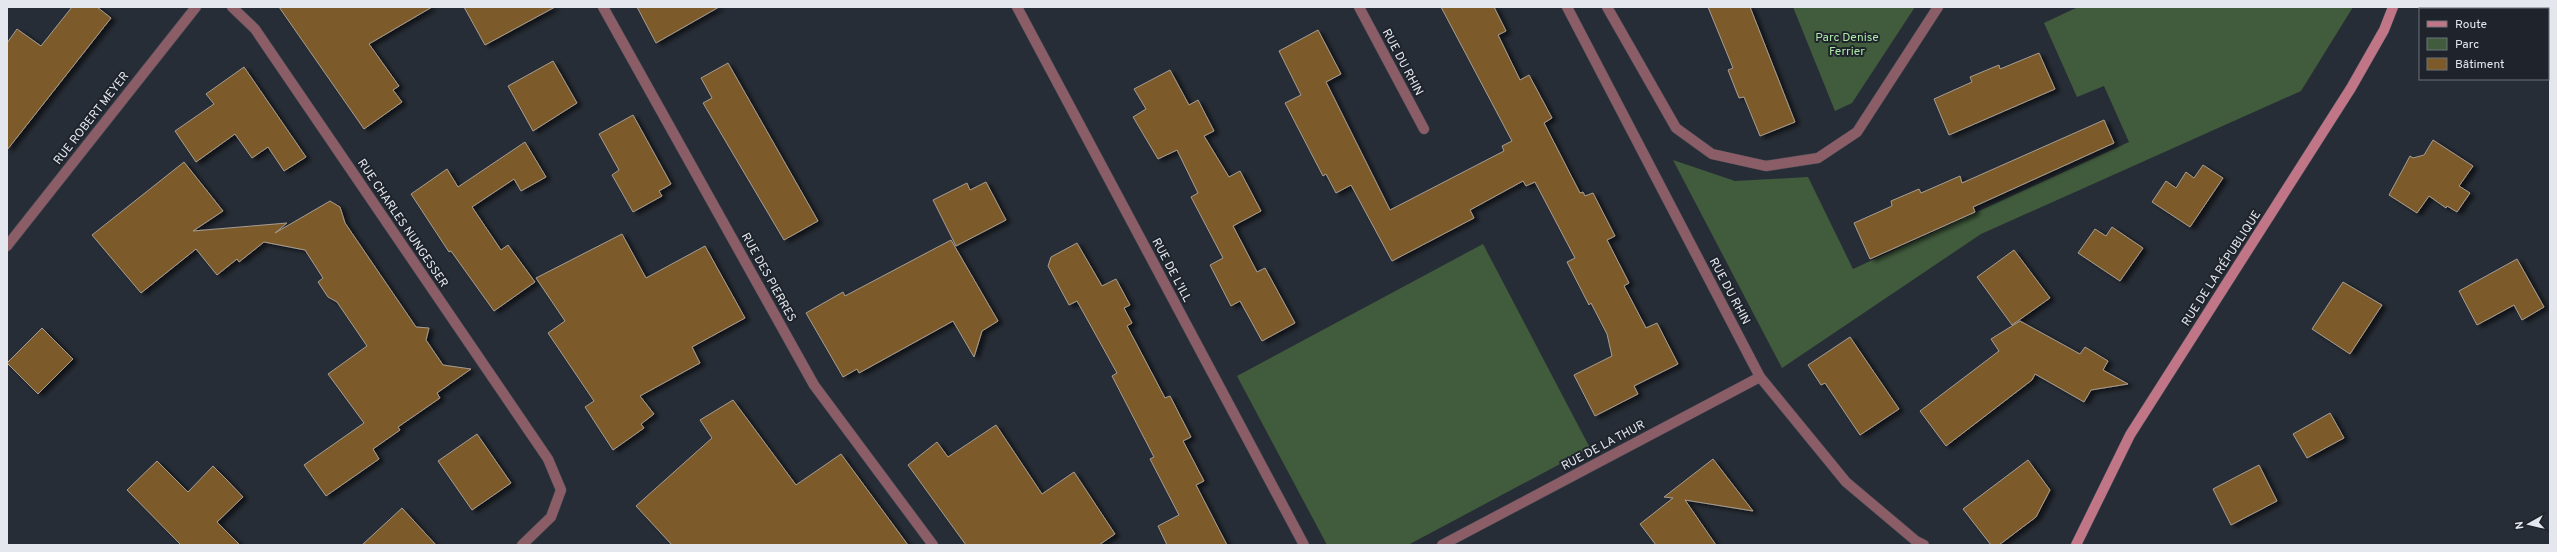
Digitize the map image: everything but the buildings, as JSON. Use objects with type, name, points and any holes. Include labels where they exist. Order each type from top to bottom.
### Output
[{"type":"main road","name":"RUE DE LA RÉPUBLIQUE","points":[[2076,545],[2130,434],[2351,88],[2384,30],[2393,7]]},
{"type":"street","name":"RUE ROBERT MEYER","points":[[7,246],[196,7]]},
{"type":"street","name":"RUE CHARLES NUNGESSER","points":[[232,7],[255,29],[548,459],[561,490],[551,517],[522,545]]},
{"type":"street","name":"RUE DES PIERRES","points":[[603,7],[814,385],[933,545]]},
{"type":"street","name":"RUE DE L'ILL","points":[[1017,7],[1304,545]]},
{"type":"street","name":"RUE DU RHIN","points":[[1359,7],[1424,129]]},
{"type":"street","name":"RUE DU RHIN","points":[[1567,7],[1760,377],[1846,482],[1924,545]]},
{"type":"street","points":[[1607,7],[1676,128],[1712,154],[1766,166],[1818,158],[1857,132],[1938,7]]},
{"type":"street","name":"RUE DE LA THUR","points":[[1442,545],[1461,541],[1760,377]]},
{"type":"green space","name":"Parc Denise Ferrier","points":[[1793,7],[1915,7],[1852,103],[1835,111]]},
{"type":"green space","points":[[2078,7],[2353,7],[2301,91],[1981,234],[1782,368],[1673,160],[1735,181],[1808,177],[1853,269],[2129,142],[2104,86],[2077,97],[2044,23]]},
{"type":"green space","points":[[1483,244],[1590,448],[1408,545],[1327,545],[1237,376]]}]
